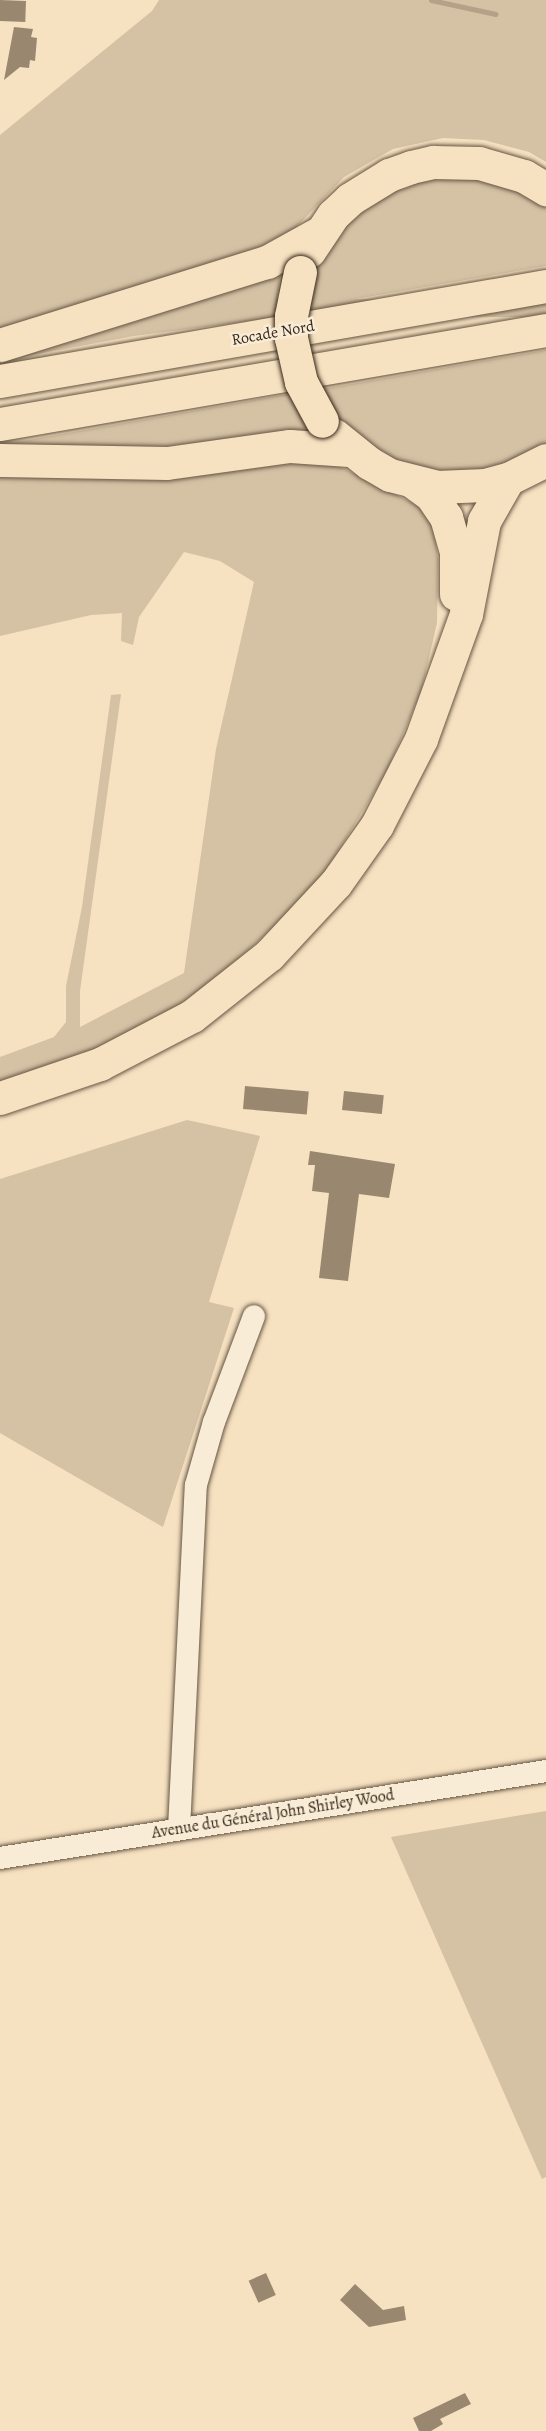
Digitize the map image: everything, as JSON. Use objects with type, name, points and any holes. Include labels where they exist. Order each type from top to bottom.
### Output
[{"type":"highway","points":[[546,189],[502,168],[479,163],[433,162],[389,175],[350,199],[319,233],[300,272],[291,316],[291,338],[301,382],[322,421],[349,450],[383,471],[413,483],[460,488],[508,479],[546,460]]},
{"type":"highway","points":[[0,345],[267,262],[319,233]]},
{"type":"highway","name":"Rocade Nord","points":[[0,381],[546,286]]},
{"type":"highway","points":[[0,424],[546,330]]},
{"type":"highway","points":[[0,460],[167,463],[290,446],[349,450]]},
{"type":"highway","points":[[0,1098],[62,1079],[145,1042],[201,1009],[269,956],[336,883],[377,825],[408,769],[446,673],[466,614],[484,521],[508,479]]},
{"type":"highway","points":[[413,483],[440,506],[452,533],[457,581],[446,673]]},
{"type":"street","points":[[179,1829],[196,1485],[214,1422],[254,1316]]},
{"type":"street","name":"Avenue du Général John Shirley Wood","points":[[0,1858],[546,1771]]},
{"type":"shaded area","points":[[159,0],[546,0],[546,162],[529,152],[484,140],[443,138],[393,149],[344,177],[283,241],[0,334],[0,135],[152,11]]},
{"type":"shaded area","points":[[422,177],[494,179],[546,205],[546,266],[309,307],[314,272],[327,246],[364,204]]},
{"type":"shaded area","points":[[277,272],[280,277],[274,318],[134,336],[0,361]]},
{"type":"shaded area","points":[[0,299],[546,299],[546,317],[0,317]]},
{"type":"shaded area","points":[[546,350],[546,444],[533,452],[479,472],[439,473],[387,458],[347,430],[323,389]]},
{"type":"shaded area","points":[[288,394],[310,432],[216,451],[0,445]]},
{"type":"shaded area","points":[[325,459],[422,508],[434,527],[438,560],[437,623],[421,692],[387,771],[328,868],[289,913],[216,980],[160,1017],[90,1051],[0,1082],[0,1057],[54,1037],[66,1022],[66,986],[82,907],[111,695],[121,694],[80,991],[80,1027],[184,973],[216,749],[254,582],[220,561],[184,552],[139,617],[133,645],[121,641],[122,613],[91,615],[0,636],[0,472]]},
{"type":"shaded area","points":[[187,1120],[260,1136],[209,1302],[234,1308],[163,1527],[0,1433],[0,1179]]},
{"type":"shaded area","points":[[546,1811],[546,2177],[542,2179],[391,1837]]},
{"type":"building","points":[[0,0],[26,1],[25,22],[0,21]]},
{"type":"building","points":[[14,27],[33,29],[31,37],[37,38],[35,61],[30,60],[29,68],[20,67],[4,80]]},
{"type":"building","points":[[245,1086],[309,1092],[307,1114],[243,1109]]},
{"type":"building","points":[[344,1091],[384,1095],[382,1114],[342,1110]]},
{"type":"building","points":[[310,1151],[395,1164],[389,1198],[359,1194],[348,1281],[319,1278],[329,1193],[312,1191],[315,1165],[308,1165]]},
{"type":"building","points":[[266,2273],[276,2295],[258,2303],[249,2281]]},
{"type":"building","points":[[355,2284],[383,2310],[404,2306],[406,2320],[369,2327],[340,2300]]},
{"type":"building","points":[[465,2393],[471,2404],[440,2419],[443,2424],[431,2431],[419,2431],[413,2418]]},
{"type":"waterway","points":[[431,0],[496,14]]}]
